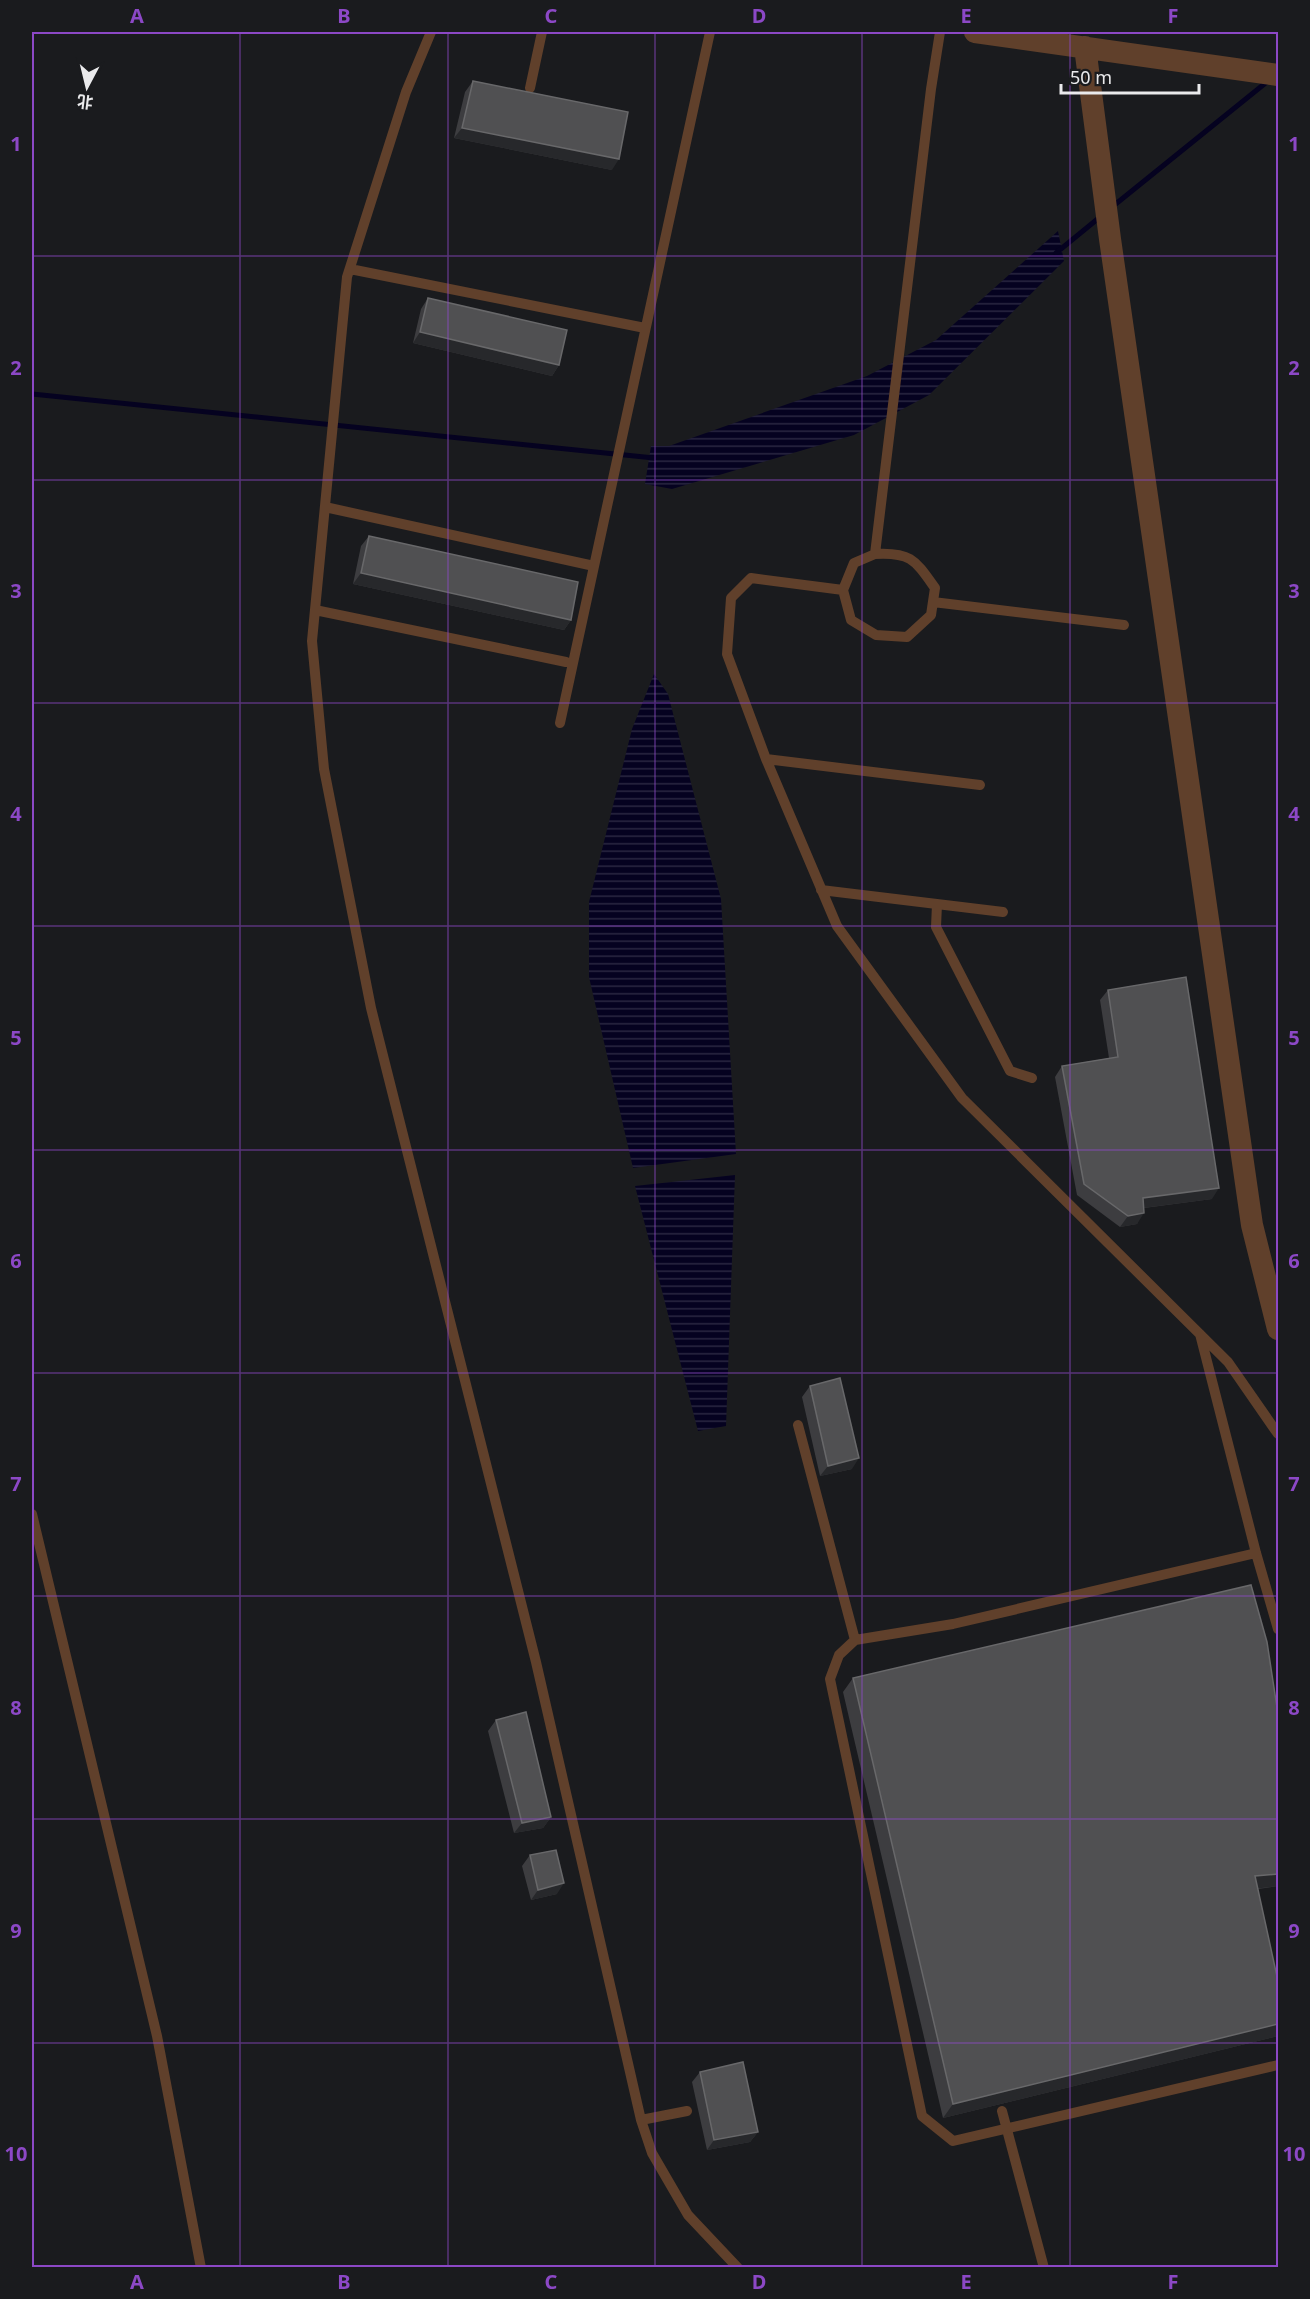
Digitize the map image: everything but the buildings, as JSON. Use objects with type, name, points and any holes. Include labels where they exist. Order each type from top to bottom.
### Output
[{"type":"street","points":[[975,32],[1278,75]]},
{"type":"street","points":[[1085,47],[1097,148],[1252,1225],[1278,1329]]},
{"type":"lane","points":[[431,32],[406,92],[350,269],[312,641],[324,769],[371,1008],[536,1662],[641,2120],[652,2153],[688,2215],[738,2268]]},
{"type":"lane","points":[[530,88],[542,32]]},
{"type":"lane","points":[[560,723],[710,32]]},
{"type":"lane","points":[[874,554],[899,339],[940,32]]},
{"type":"lane","points":[[350,269],[645,328]]},
{"type":"lane","points":[[325,507],[594,566]]},
{"type":"lane","points":[[899,553],[918,564],[935,588],[931,615],[907,637],[876,635],[851,620],[843,590],[854,563],[874,554],[899,553]]},
{"type":"lane","points":[[843,590],[751,578],[731,598],[727,654],[766,759],[837,926],[962,1098],[1228,1362],[1278,1434]]},
{"type":"lane","points":[[933,602],[1124,625]]},
{"type":"lane","points":[[315,610],[566,662]]},
{"type":"lane","points":[[766,759],[980,785]]},
{"type":"lane","points":[[821,890],[1003,912]]},
{"type":"lane","points":[[937,904],[936,927],[1010,1071],[1032,1078]]},
{"type":"lane","points":[[1200,1334],[1256,1553],[1278,1629]]},
{"type":"lane","points":[[798,1425],[855,1640]]},
{"type":"lane","points":[[32,1514],[157,2036],[201,2268]]},
{"type":"lane","points":[[1256,1553],[953,1624],[855,1640],[839,1655],[830,1679],[922,2116],[953,2141],[1278,2065]]},
{"type":"lane","points":[[641,2120],[687,2111]]},
{"type":"lane","points":[[1002,2111],[1044,2268]]},
{"type":"water","points":[[1058,231],[1064,261],[929,395],[854,435],[672,489],[645,484],[651,446],[669,446],[867,376],[936,340]]},
{"type":"water","points":[[654,674],[668,694],[721,899],[736,1154],[633,1168],[589,977],[589,902],[632,729]]},
{"type":"water","points":[[735,1175],[726,1426],[698,1431],[635,1186]]},
{"type":"waterway","points":[[1112,207],[1268,81]]},
{"type":"waterway","points":[[1056,253],[1100,217]]},
{"type":"waterway","points":[[32,394],[654,458]]}]
